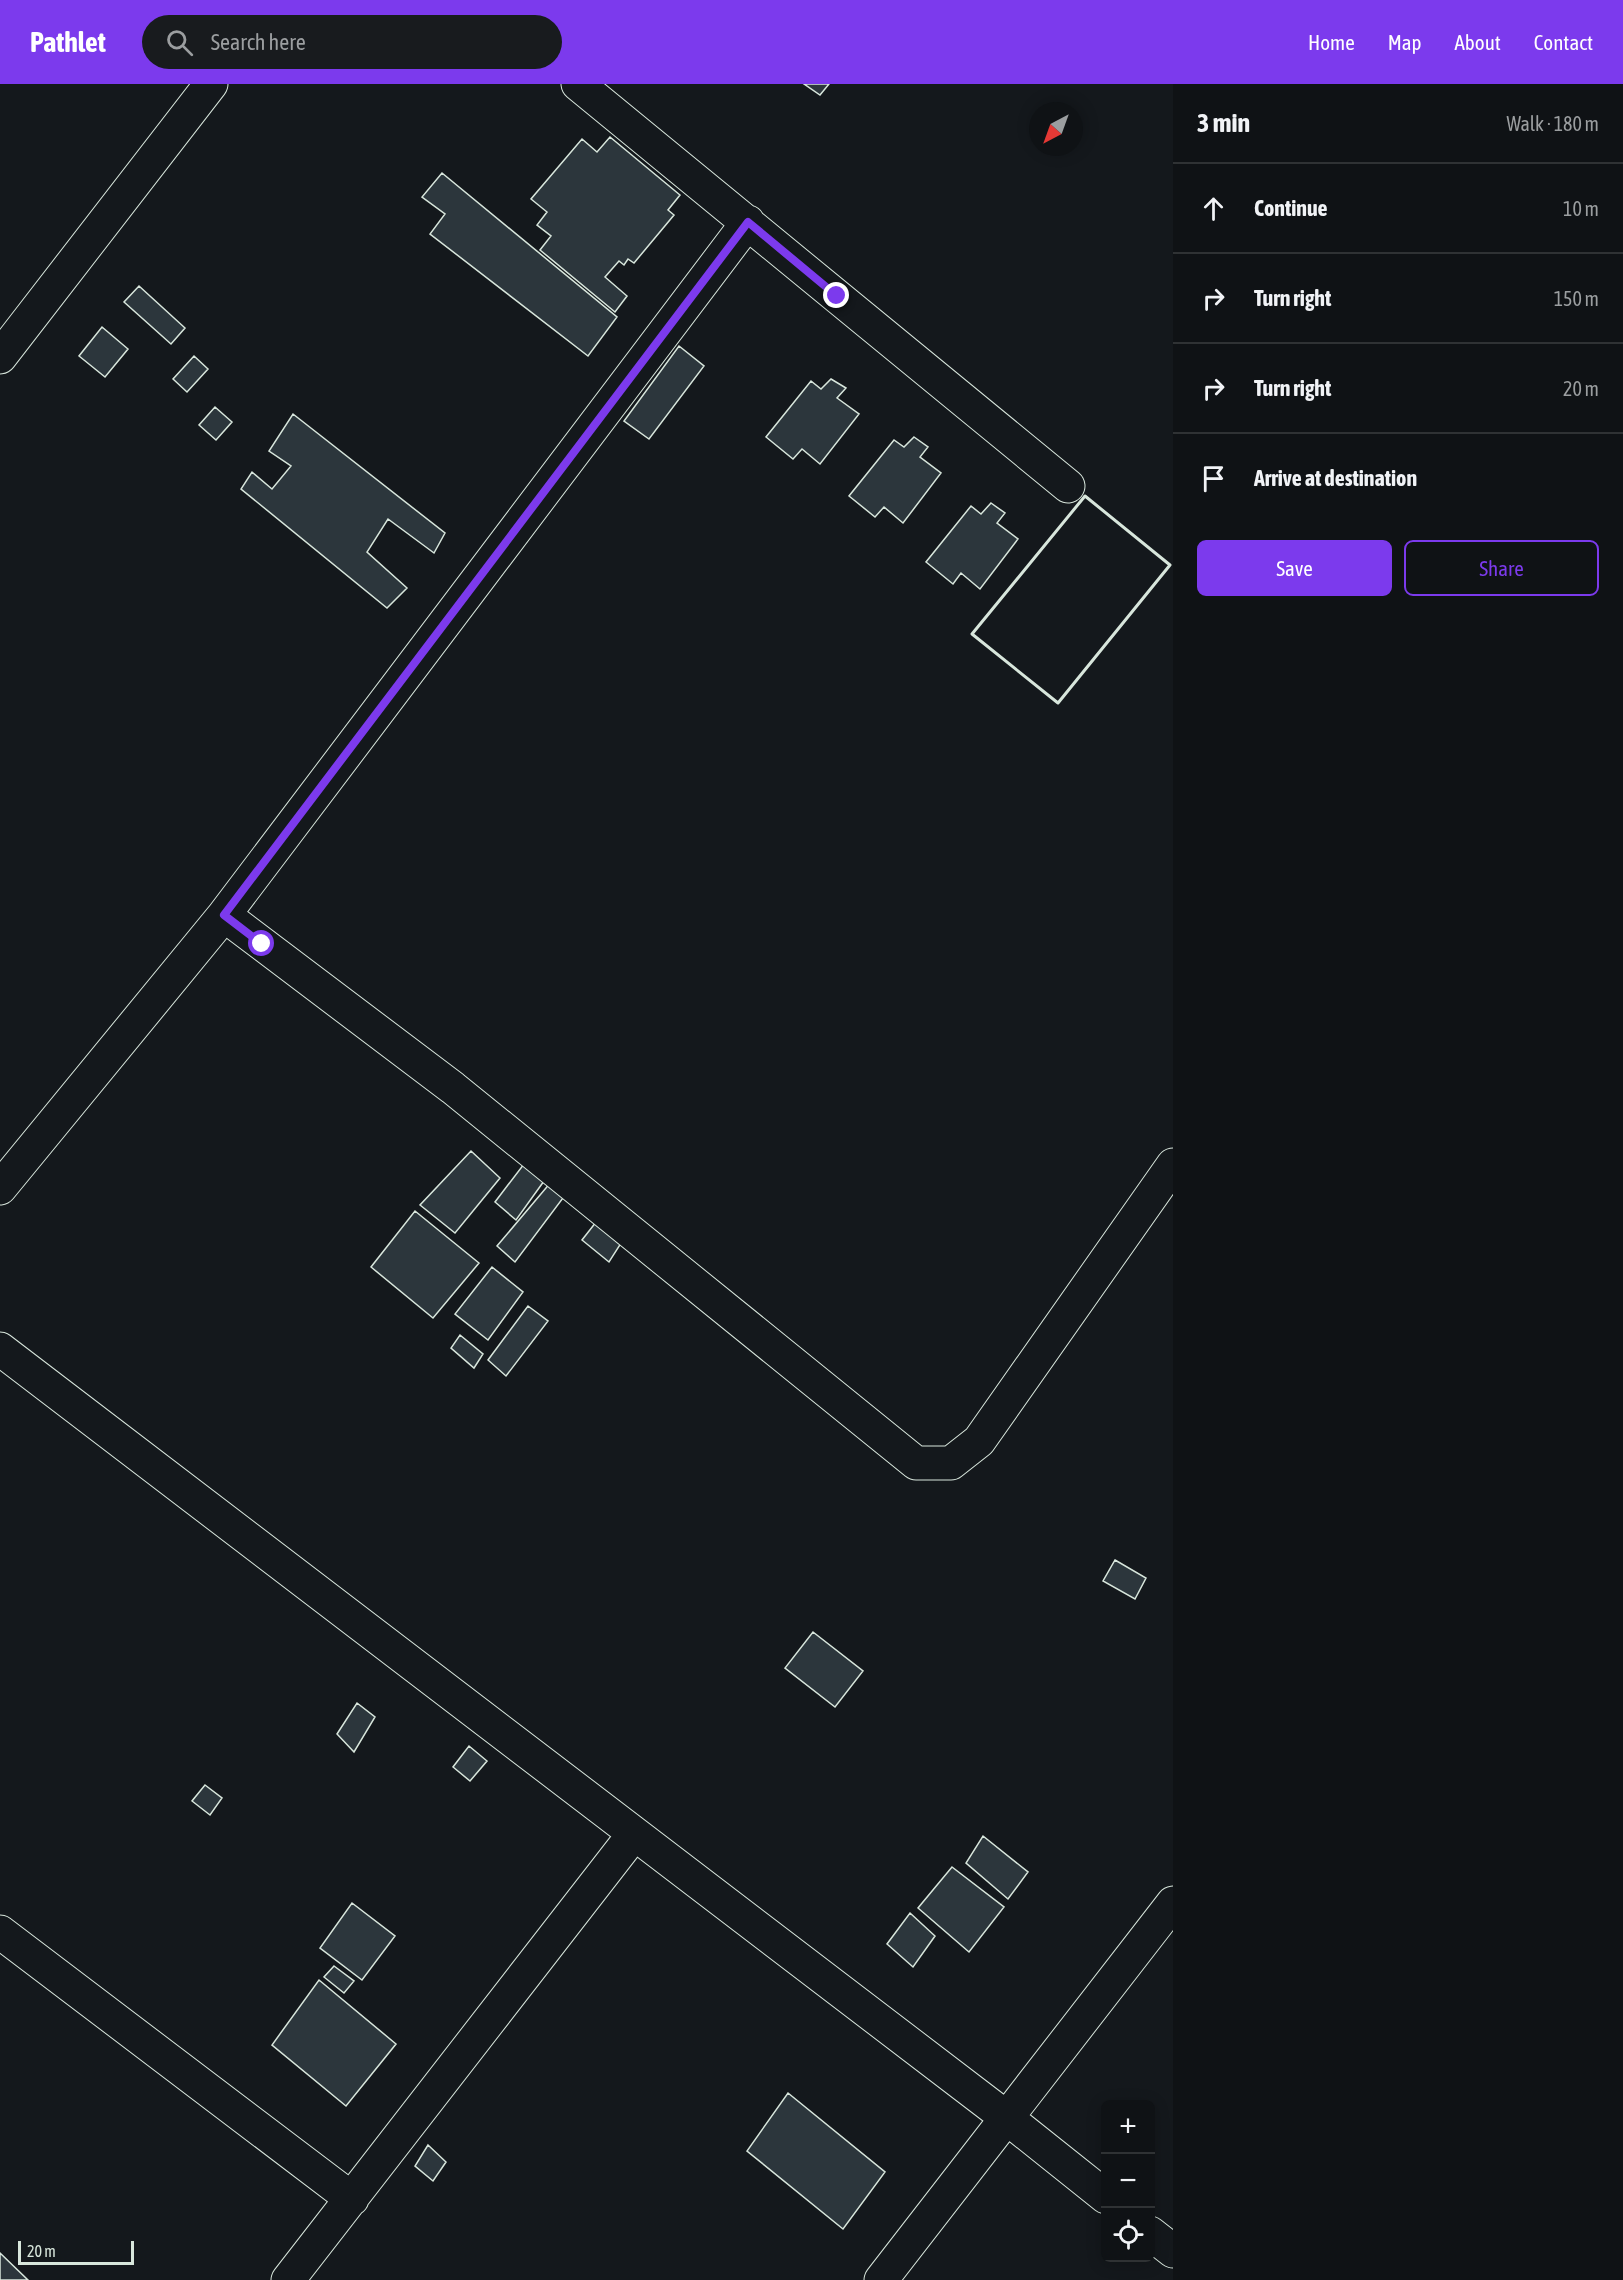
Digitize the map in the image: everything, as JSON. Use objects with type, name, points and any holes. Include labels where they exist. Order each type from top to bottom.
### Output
[{"type":"street","points":[[0,357],[211,84]]},
{"type":"street","points":[[578,84],[1068,486]]},
{"type":"street","points":[[0,1188],[224,915],[748,222]]},
{"type":"street","points":[[224,915],[462,1096],[916,1463],[951,1463],[979,1441],[1173,1165]]},
{"type":"street","points":[[0,1349],[1007,2118],[1101,2193]]},
{"type":"street","points":[[288,2280],[634,1834]]},
{"type":"street","points":[[881,2280],[1173,1903]]},
{"type":"street","points":[[0,1932],[352,2199]]},
{"type":"street","points":[[1155,2237],[1173,2251]]},
{"type":"building","points":[[804,84],[829,84],[820,95]]},
{"type":"building","points":[[610,137],[680,195],[668,210],[674,215],[634,263],[628,259],[624,265],[619,261],[605,277],[627,296],[615,312],[540,250],[551,236],[537,225],[547,212],[531,199],[582,139],[597,152]]},
{"type":"building","points":[[442,173],[617,317],[588,356],[430,234],[445,214],[422,197]]},
{"type":"building","points":[[139,286],[185,328],[171,344],[124,302]]},
{"type":"building","points":[[102,327],[128,349],[105,377],[79,356]]},
{"type":"building","points":[[679,346],[704,366],[649,439],[624,421]]},
{"type":"building","points":[[194,356],[208,369],[187,392],[173,379]]},
{"type":"building","points":[[831,379],[846,388],[837,398],[859,414],[820,464],[802,449],[793,459],[766,437],[811,381],[821,389]]},
{"type":"building","points":[[215,407],[232,422],[216,440],[199,425]]},
{"type":"building","points":[[293,414],[445,533],[434,553],[388,519],[367,552],[407,588],[387,608],[241,489],[252,472],[272,489],[291,466],[269,451]]},
{"type":"building","points":[[914,437],[928,447],[920,457],[941,473],[903,523],[884,507],[875,517],[849,496],[894,440],[904,447]]},
{"type":"building","points":[[991,503],[1005,513],[997,523],[1018,539],[980,589],[961,573],[953,584],[926,562],[971,506],[981,514]]},
{"type":"building","points":[[471,1151],[500,1178],[455,1233],[420,1205]]},
{"type":"building","points":[[524,1164],[544,1181],[516,1220],[495,1202]]},
{"type":"building","points":[[551,1182],[566,1194],[515,1262],[497,1246]]},
{"type":"building","points":[[415,1211],[479,1263],[433,1318],[371,1267]]},
{"type":"building","points":[[600,1217],[625,1237],[609,1262],[582,1240]]},
{"type":"building","points":[[492,1267],[523,1292],[488,1340],[455,1314]]},
{"type":"building","points":[[528,1306],[548,1321],[506,1376],[488,1360]]},
{"type":"building","points":[[460,1335],[483,1354],[474,1368],[451,1348]]},
{"type":"building","points":[[1115,1560],[1146,1578],[1135,1599],[1103,1581]]},
{"type":"building","points":[[813,1632],[863,1671],[835,1707],[785,1668]]},
{"type":"building","points":[[357,1703],[375,1717],[354,1752],[337,1734]]},
{"type":"building","points":[[469,1746],[487,1761],[470,1781],[453,1767]]},
{"type":"building","points":[[205,1785],[222,1798],[210,1815],[192,1801]]},
{"type":"building","points":[[983,1836],[1028,1872],[1008,1899],[966,1863]]},
{"type":"building","points":[[952,1867],[1004,1907],[969,1952],[918,1908]]},
{"type":"building","points":[[352,1903],[395,1936],[362,1980],[320,1948]]},
{"type":"building","points":[[910,1913],[935,1936],[913,1967],[887,1944]]},
{"type":"building","points":[[334,1966],[354,1981],[344,1993],[324,1977]]},
{"type":"building","points":[[319,1980],[396,2044],[346,2106],[272,2045]]},
{"type":"building","points":[[788,2093],[885,2172],[843,2229],[747,2151]]},
{"type":"building","points":[[428,2145],[446,2162],[433,2181],[415,2166]]},
{"type":"building","points":[[0,2253],[28,2280],[0,2280]]},
{"type":"wall","points":[[1085,496],[1170,565],[1058,703],[972,634],[1085,496]]},
{"type":"route","points":[[262,944],[224,915],[748,222],[837,296]]}]
